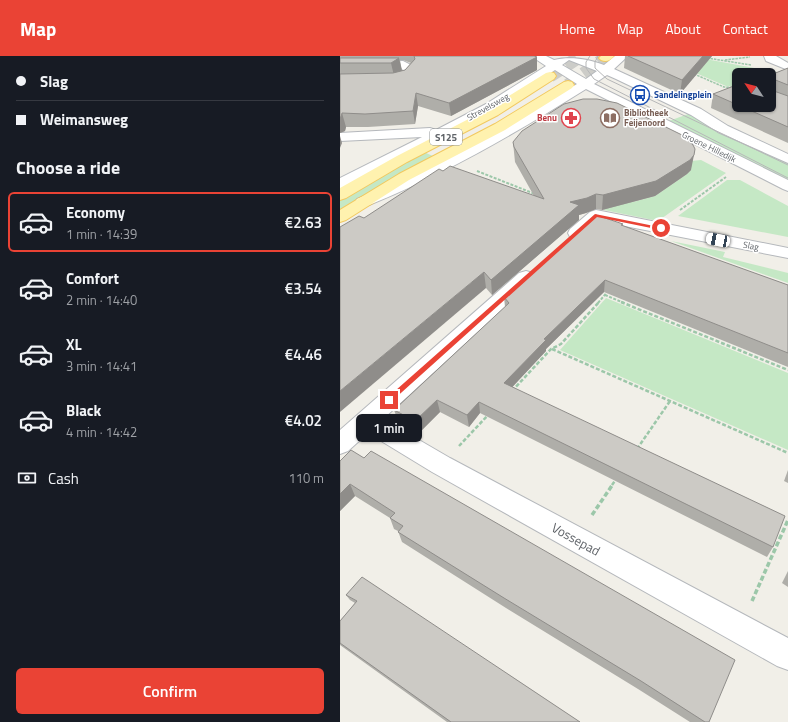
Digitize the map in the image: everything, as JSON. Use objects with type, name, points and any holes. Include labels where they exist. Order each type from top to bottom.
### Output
[{"type":"main road","name":"Strevelsweg","points":[[340,195],[402,159],[475,122],[552,70]]},
{"type":"main road","name":"S125","points":[[340,216],[404,177],[500,127],[568,79]]},
{"type":"street","name":"Groene Hilledijk","points":[[538,56],[552,70],[568,79],[586,85],[788,186]]},
{"type":"street","name":"Strevelsweg","points":[[340,184],[395,154],[479,113],[552,70],[568,56]]},
{"type":"street","points":[[568,56],[606,71],[696,112],[723,129],[788,159]]},
{"type":"street","points":[[363,202],[397,189],[493,141],[586,85],[606,71],[622,56]]},
{"type":"street","points":[[770,56],[770,60],[786,73]]},
{"type":"street","points":[[552,70],[573,61],[590,65]]},
{"type":"street","points":[[340,66],[403,64],[409,68],[410,72],[402,79],[395,81],[340,82]]},
{"type":"street","name":"Groene Hilledijk","points":[[568,79],[606,71]]},
{"type":"street","points":[[340,137],[443,131]]},
{"type":"street","points":[[375,136],[389,144],[395,154]]},
{"type":"street","name":"Slag","points":[[561,247],[596,215],[788,253]]},
{"type":"street","points":[[340,444],[537,268]]},
{"type":"street","name":"Vossepad","points":[[366,420],[441,465],[788,655]]},
{"type":"path","points":[[703,57],[752,66]]},
{"type":"path","points":[[723,61],[751,57]]},
{"type":"path","points":[[689,71],[724,87],[732,88]]},
{"type":"path","points":[[473,170],[515,187]]},
{"type":"path","points":[[661,228],[666,220],[732,175]]},
{"type":"path","points":[[509,393],[551,349],[561,344],[610,289]]},
{"type":"path","points":[[605,295],[788,370]]},
{"type":"path","points":[[551,349],[788,453]]},
{"type":"path","points":[[636,451],[670,401]]},
{"type":"path","points":[[441,465],[494,410]]},
{"type":"path","points":[[604,498],[619,475]]},
{"type":"path","points":[[740,629],[788,520]]},
{"type":"green space","points":[[689,56],[755,68],[732,68],[732,86],[726,86],[684,68]]},
{"type":"green space","points":[[691,113],[788,162],[788,183],[666,122]]},
{"type":"green space","points":[[424,152],[435,157],[340,210],[340,200]]},
{"type":"green space","points":[[701,160],[726,173],[658,221],[604,210],[608,201],[633,202],[655,196],[687,174],[691,169],[691,161]]},
{"type":"green space","points":[[727,180],[740,180],[788,206],[788,237],[678,216]]},
{"type":"green space","points":[[671,241],[725,252],[723,257],[788,273],[788,283]]},
{"type":"green space","points":[[606,298],[788,373],[788,450],[560,350]]},
{"type":"building","points":[[414,56],[537,57],[449,103],[416,93],[413,111],[365,114],[342,113],[340,117],[340,74],[393,73],[405,70],[415,59]]},
{"type":"building","points":[[628,56],[703,56],[682,80]]},
{"type":"building","points":[[340,58],[399,58],[391,63],[340,63]]},
{"type":"building","points":[[788,68],[788,85],[776,80],[776,73]]},
{"type":"building","points":[[732,87],[732,102],[713,94]]},
{"type":"building","points":[[776,92],[788,96],[788,127],[754,112],[776,112]]},
{"type":"building","points":[[583,99],[597,99],[617,103],[682,135],[693,145],[695,149],[694,155],[690,160],[656,181],[603,195],[596,194],[570,202],[579,205],[491,280],[484,272],[340,391],[340,227],[359,216],[364,218],[439,169],[443,171],[450,166],[544,199],[514,147],[513,142],[522,131],[564,104]]},
{"type":"building","points":[[596,215],[788,285],[788,353],[605,280],[544,339],[546,340],[504,383],[785,516],[773,547],[479,402],[467,415],[437,400],[415,421],[394,410],[509,303],[504,297]]},
{"type":"building","points":[[351,450],[364,458],[371,451],[735,660],[709,722],[705,722],[398,532],[403,526],[390,518],[395,513],[350,484],[340,494],[340,461]]},
{"type":"building","points":[[362,577],[580,722],[451,722],[340,643],[340,621],[357,601],[346,595]]},
{"type":"tunnel","points":[[550,76],[581,56]]},
{"type":"tunnel","points":[[568,85],[605,58]]},
{"type":"tram line","points":[[590,56],[586,62],[586,68],[594,79],[788,178]]},
{"type":"tram line","points":[[598,56],[595,62],[595,68],[607,79],[788,165]]},
{"type":"place","name":"Sandelingplein","points":[[640,95]]},
{"type":"place","name":"Benu","points":[[571,118]]},
{"type":"place","name":"Bibliotheek Feijenoord","points":[[610,118]]},
{"type":"route","points":[[389,400],[596,215],[661,228]]}]
